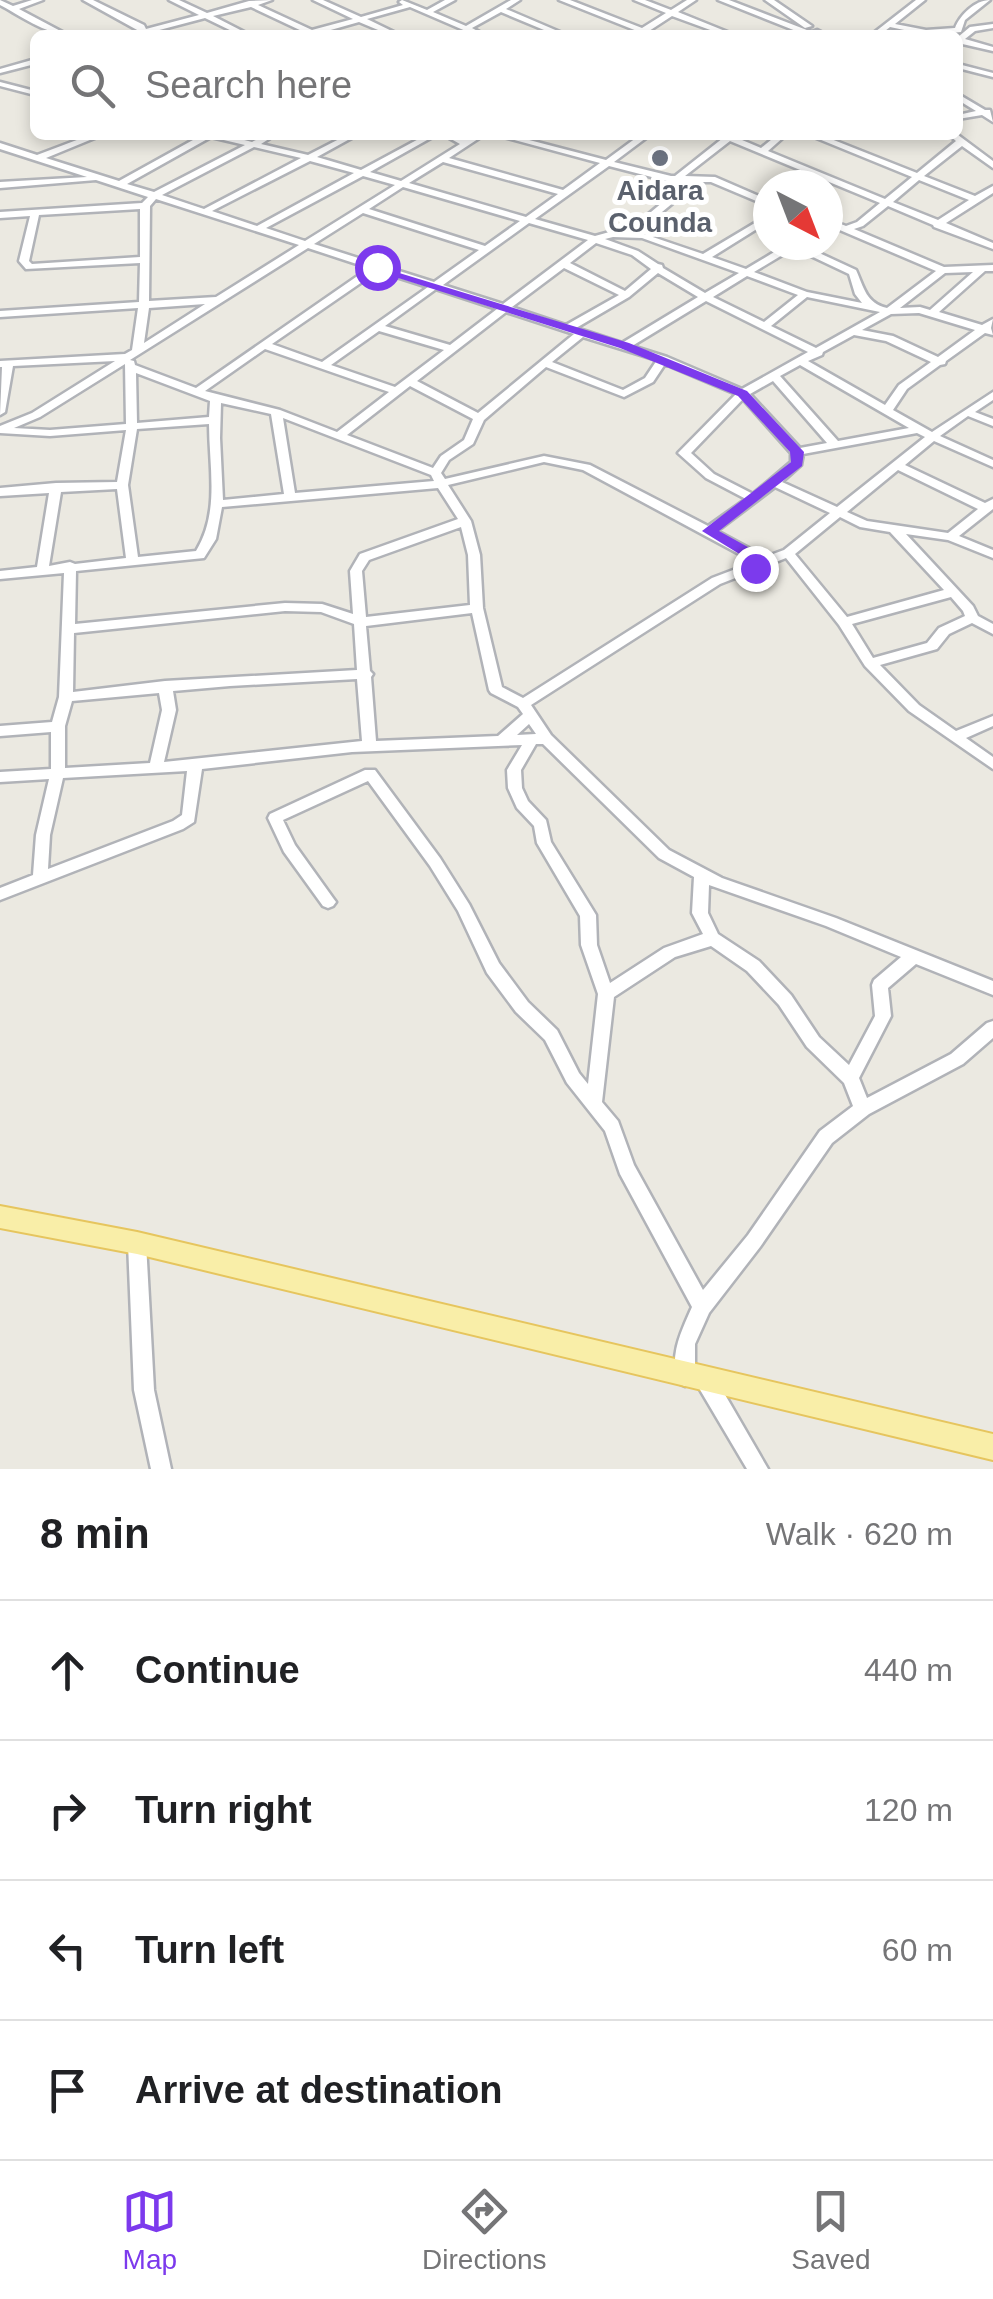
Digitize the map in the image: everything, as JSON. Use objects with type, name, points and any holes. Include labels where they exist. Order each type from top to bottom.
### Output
[{"type":"main road","points":[[0,1217],[137,1243],[993,1447]]},
{"type":"street","points":[[0,13],[39,0]]},
{"type":"street","points":[[88,0],[140,30]]},
{"type":"street","points":[[174,0],[236,30]]},
{"type":"street","points":[[242,0],[300,30]]},
{"type":"street","points":[[156,30],[268,0]]},
{"type":"street","points":[[317,0],[385,30]]},
{"type":"street","points":[[398,0],[470,30]]},
{"type":"street","points":[[428,12],[450,0]]},
{"type":"street","points":[[467,28],[516,0]]},
{"type":"street","points":[[563,0],[633,30]]},
{"type":"street","points":[[638,0],[718,30]]},
{"type":"street","points":[[645,30],[692,0]]},
{"type":"street","points":[[722,0],[800,30]]},
{"type":"street","points":[[769,0],[814,30]]},
{"type":"street","points":[[883,30],[921,0]]},
{"type":"street","points":[[958,30],[962,20],[986,0]]},
{"type":"street","points":[[0,2],[54,30]]},
{"type":"street","points":[[320,30],[410,5]]},
{"type":"street","points":[[500,9],[551,30]]},
{"type":"street","points":[[891,25],[917,30]]},
{"type":"street","points":[[963,37],[973,29],[993,26]]},
{"type":"street","points":[[963,41],[993,49]]},
{"type":"street","points":[[2,68],[30,63]]},
{"type":"street","points":[[963,68],[993,75]]},
{"type":"street","points":[[0,84],[30,92]]},
{"type":"street","points":[[963,99],[989,115]]},
{"type":"street","points":[[963,117],[989,115]]},
{"type":"street","points":[[38,158],[85,140]]},
{"type":"street","points":[[122,184],[202,140]]},
{"type":"street","points":[[235,140],[595,239],[659,268],[707,298],[818,353]]},
{"type":"street","points":[[0,215],[144,206],[154,196],[262,140]]},
{"type":"street","points":[[206,211],[344,140]]},
{"type":"street","points":[[260,228],[423,140]]},
{"type":"street","points":[[458,140],[466,144]]},
{"type":"street","points":[[0,430],[36,416],[132,359],[472,140]]},
{"type":"street","points":[[518,140],[604,164],[678,178],[712,180],[753,197]]},
{"type":"street","points":[[324,366],[636,140]]},
{"type":"street","points":[[678,178],[722,140]]},
{"type":"street","points":[[736,140],[796,170]]},
{"type":"street","points":[[762,151],[776,140]]},
{"type":"street","points":[[824,140],[974,199]]},
{"type":"street","points":[[838,146],[846,140]]},
{"type":"street","points":[[846,228],[888,206],[955,140]]},
{"type":"street","points":[[960,140],[993,165]]},
{"type":"street","points":[[0,146],[624,346],[743,393],[797,452],[797,463],[709,531]]},
{"type":"street","points":[[442,158],[564,193]]},
{"type":"street","points":[[631,233],[697,178]]},
{"type":"street","points":[[0,185],[98,179]]},
{"type":"street","points":[[937,225],[993,189]]},
{"type":"street","points":[[843,191],[993,246]]},
{"type":"street","points":[[133,562],[122,485],[132,426],[132,359],[144,304],[144,206]]},
{"type":"street","points":[[363,210],[485,250]]},
{"type":"street","points":[[35,214],[24,261],[29,267],[145,260]]},
{"type":"street","points":[[703,258],[753,227]]},
{"type":"street","points":[[843,227],[943,270],[993,268]]},
{"type":"street","points":[[340,435],[595,239],[631,233],[806,294],[889,311],[926,312],[990,328]]},
{"type":"street","points":[[624,346],[771,260]]},
{"type":"street","points":[[827,260],[853,272],[860,294],[871,306]]},
{"type":"street","points":[[566,264],[626,295]]},
{"type":"street","points":[[198,391],[377,267]]},
{"type":"street","points":[[568,328],[626,295],[659,268]]},
{"type":"street","points":[[754,499],[710,476],[684,453],[743,393],[889,311],[943,270]]},
{"type":"street","points":[[926,312],[960,292],[980,270]]},
{"type":"street","points":[[764,326],[806,294]]},
{"type":"street","points":[[905,296],[926,312]]},
{"type":"street","points":[[0,314],[219,300]]},
{"type":"street","points":[[376,327],[452,348]]},
{"type":"street","points":[[887,410],[904,387],[990,328]]},
{"type":"street","points":[[854,332],[889,338],[942,362]]},
{"type":"street","points":[[437,479],[445,458],[469,442],[479,418],[581,333]]},
{"type":"street","points":[[264,345],[395,392]]},
{"type":"street","points":[[0,412],[4,363],[132,359],[216,399],[276,412],[340,435],[437,479],[465,521],[474,555],[477,608],[496,690],[527,710],[538,740],[664,854],[702,876],[991,981]]},
{"type":"street","points":[[545,363],[624,394],[649,380],[662,359]]},
{"type":"street","points":[[802,362],[933,437],[993,464]]},
{"type":"street","points":[[775,377],[836,446]]},
{"type":"street","points":[[410,382],[479,418]]},
{"type":"street","points":[[502,740],[527,710],[716,581],[788,553],[896,465],[993,395]]},
{"type":"street","points":[[0,575],[200,555],[209,544],[216,504],[212,420],[216,399]]},
{"type":"street","points":[[276,412],[290,498]]},
{"type":"street","points":[[970,413],[993,423]]},
{"type":"street","points":[[0,430],[50,433],[212,420]]},
{"type":"street","points":[[797,452],[919,428]]},
{"type":"street","points":[[216,504],[437,479],[544,459],[565,461],[622,483],[766,563]]},
{"type":"street","points":[[896,465],[989,505],[950,536]]},
{"type":"street","points":[[775,483],[835,514],[895,530],[950,536],[993,554]]},
{"type":"street","points":[[0,492],[122,485]]},
{"type":"street","points":[[43,568],[56,488]]},
{"type":"street","points":[[368,746],[356,570],[364,557],[465,521]]},
{"type":"street","points":[[895,530],[954,592],[972,618],[993,630]]},
{"type":"street","points":[[788,553],[844,622],[870,663],[914,708],[993,764]]},
{"type":"street","points":[[40,876],[43,835],[58,771],[58,726],[66,697],[70,566]]},
{"type":"street","points":[[844,622],[954,592]]},
{"type":"street","points":[[67,629],[285,607],[322,608],[361,622],[477,608]]},
{"type":"street","points":[[870,663],[932,646],[944,631],[972,618]]},
{"type":"street","points":[[66,697],[165,686],[366,674]]},
{"type":"street","points":[[156,767],[170,710],[165,686]]},
{"type":"street","points":[[954,737],[993,721]]},
{"type":"street","points":[[0,731],[58,726]]},
{"type":"street","points":[[0,777],[195,765],[368,746],[538,740]]},
{"type":"street","points":[[538,740],[514,770],[516,788],[522,804],[541,824],[544,843],[588,914],[589,946],[606,994],[594,1102]]},
{"type":"street","points":[[0,894],[189,818],[195,765]]},
{"type":"street","points":[[328,902],[289,848],[275,818],[370,774],[435,862],[464,908],[493,968],[522,1007],[550,1035],[573,1078],[612,1126],[626,1168],[702,1306]]},
{"type":"street","points":[[702,876],[700,913],[714,940],[753,966],[785,1000],[813,1042],[852,1078],[863,1109]]},
{"type":"street","points":[[606,994],[672,949],[689,942],[714,940]]},
{"type":"street","points":[[852,1078],[882,1016],[880,985],[915,954]]},
{"type":"street","points":[[758,1469],[696,1378],[685,1344],[702,1306],[754,1241],[826,1137],[863,1109],[957,1059],[993,1028]]},
{"type":"street","points":[[137,1243],[144,1390],[160,1469]]},
{"type":"place","name":"Aidara Counda","points":[[660,158]]},
{"type":"route","points":[[377,267],[662,359],[743,393],[797,452],[797,463],[775,483],[709,531],[766,563],[755,568]]}]
